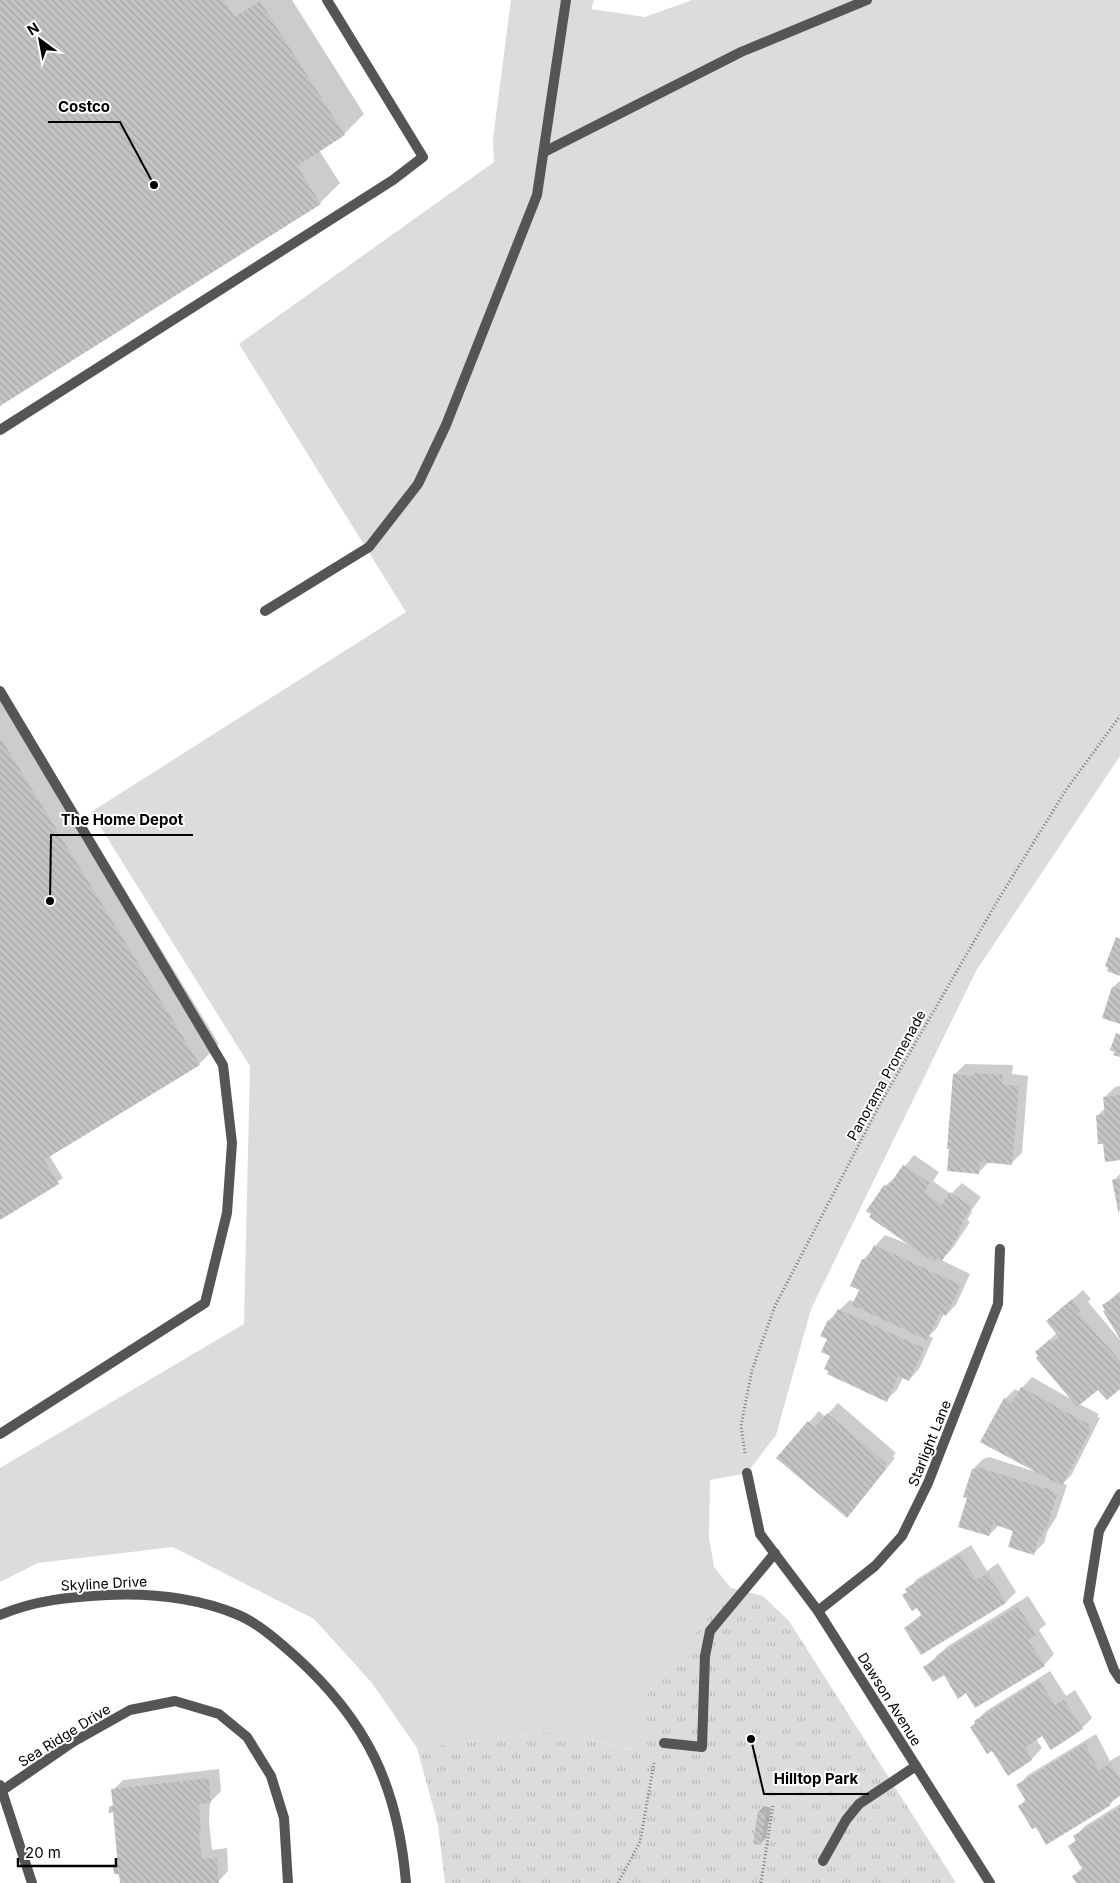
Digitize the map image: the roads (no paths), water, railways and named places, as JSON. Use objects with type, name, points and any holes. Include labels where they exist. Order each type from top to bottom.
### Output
[{"type":"street","points":[[0,430],[393,180],[423,157],[327,0]]},
{"type":"street","points":[[265,611],[370,547],[418,484],[446,425],[537,195],[566,0]]},
{"type":"street","points":[[544,152],[740,52],[867,0]]},
{"type":"street","points":[[0,691],[223,1065],[232,1143],[227,1213],[205,1303],[0,1434]]},
{"type":"street","name":"Starlight Lane","points":[[818,1611],[876,1566],[902,1536],[928,1483],[998,1304],[1000,1249]]},
{"type":"street","name":"Dawson Avenue","points":[[747,1473],[760,1534],[818,1611],[990,1883]]},
{"type":"street","points":[[1120,1494],[1099,1530],[1088,1601],[1114,1670],[1120,1679]]},
{"type":"street","points":[[664,1743],[702,1747],[705,1656],[710,1632],[775,1553]]},
{"type":"street","name":"Skyline Drive","points":[[0,1615],[25,1604],[73,1596],[142,1593],[190,1599],[238,1615],[280,1643],[321,1680],[350,1714],[378,1761],[397,1818],[406,1883]]},
{"type":"street","name":"Sea Ridge Drive","points":[[1,1787],[73,1742],[130,1710],[175,1701],[219,1714],[247,1737],[272,1776],[284,1818],[288,1883]]},
{"type":"street","points":[[823,1861],[846,1820],[859,1804],[916,1766]]},
{"type":"street","points":[[1,1787],[32,1883]]},
{"type":"place","name":"Costco","points":[[154,185]]},
{"type":"place","name":"The Home Depot","points":[[50,901]]},
{"type":"place","name":"Hilltop Park","points":[[751,1739]]}]
